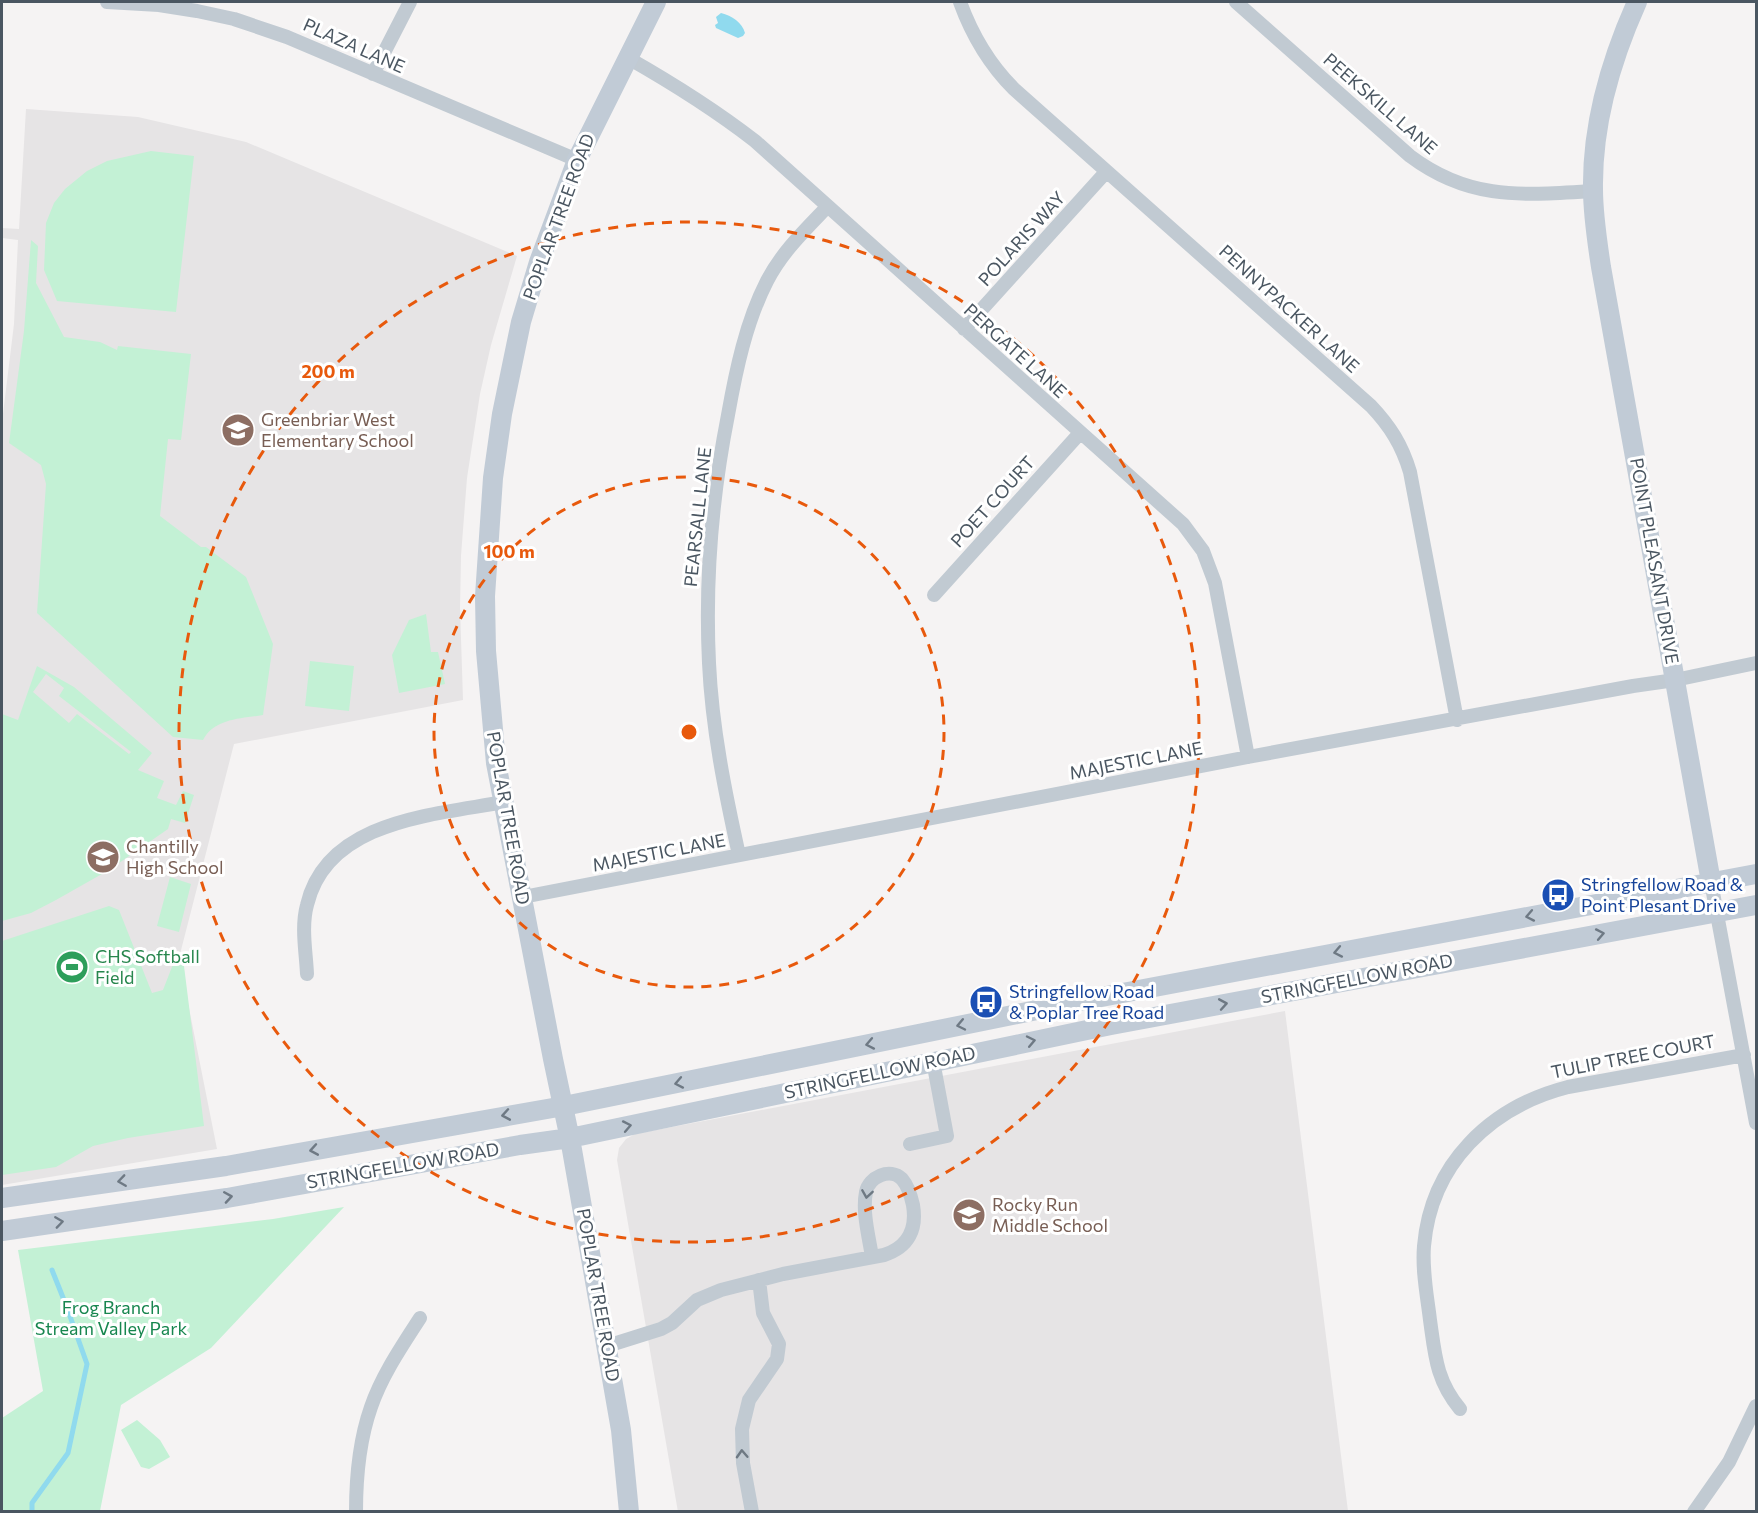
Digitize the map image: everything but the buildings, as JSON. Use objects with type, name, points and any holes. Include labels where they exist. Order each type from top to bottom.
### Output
[{"type":"main road","name":"POPLAR TREE ROAD","points":[[629,1512],[621,1430],[607,1346],[564,1106],[496,763],[486,651],[486,572],[493,478],[502,414],[522,322],[539,262],[577,160],[656,2]]},
{"type":"main road","name":"POINT PLEASANT DRIVE","points":[[1637,2],[1623,34],[1606,86],[1599,121],[1593,191],[1601,267],[1711,882]]},
{"type":"main road","name":"STRINGFELLOW ROAD","points":[[2,1198],[226,1166],[564,1106],[1096,998],[1756,874]]},
{"type":"main road","name":"STRINGFELLOW ROAD","points":[[2,1231],[227,1198],[570,1138],[1122,1023],[1756,905]]},
{"type":"street","name":"PLAZA LANE","points":[[107,2],[198,6],[287,37],[577,160]]},
{"type":"street","points":[[373,74],[410,2]]},
{"type":"street","name":"PENNYPACKER LANE","points":[[960,2],[979,44],[1004,78],[1106,172],[1362,398],[1388,424],[1404,452],[1410,472],[1457,720]]},
{"type":"street","name":"PEEKSKILL LANE","points":[[1236,2],[1410,156],[1437,174],[1454,182],[1498,193],[1526,195],[1593,191]]},
{"type":"street","name":"PERGATE LANE","points":[[628,58],[673,84],[755,141],[1183,524],[1203,551],[1215,583],[1248,758]]},
{"type":"street","name":"POLARIS WAY","points":[[964,329],[1106,172]]},
{"type":"street","name":"PEARSALL LANE","points":[[739,855],[718,747],[709,664],[708,578],[717,481],[734,379],[756,304],[782,257],[827,207]]},
{"type":"street","name":"POET COURT","points":[[934,596],[1080,433]]},
{"type":"street","name":"MAJESTIC LANE","points":[[523,897],[1756,663]]},
{"type":"street","points":[[307,974],[304,923],[307,906],[312,889],[332,859],[361,837],[388,825],[504,802]]},
{"type":"street","name":"POINT PLEASANT DRIVE","points":[[1711,882],[1756,1123]]},
{"type":"street","name":"TULIP TREE COURT","points":[[1460,1409],[1448,1394],[1438,1371],[1424,1263],[1426,1233],[1433,1204],[1445,1176],[1462,1151],[1480,1131],[1499,1116],[1522,1102],[1545,1093],[1744,1055]]},
{"type":"street","points":[[910,1144],[947,1136],[933,1061]]},
{"type":"street","points":[[607,1346],[661,1329],[672,1323],[697,1300],[721,1290],[891,1253],[904,1245],[914,1227],[914,1213],[908,1187],[901,1177],[893,1174],[882,1174],[874,1178],[868,1184],[865,1193],[872,1257]]},
{"type":"street","points":[[752,1512],[742,1464],[742,1428],[749,1400],[777,1359],[779,1344],[763,1313],[759,1280]]},
{"type":"street","points":[[356,1512],[358,1464],[371,1406],[385,1375],[420,1318]]},
{"type":"street","points":[[1694,1512],[1729,1462],[1756,1406]]},
{"type":"shaded area","name":"Greenbriar West Elementary School","points":[[26,109],[138,117],[246,142],[517,256],[491,345],[480,394],[467,478],[460,608],[463,700],[234,744],[179,958],[217,1149],[2,1185],[2,422],[14,324],[18,240],[2,238],[2,228],[19,229]]},
{"type":"shaded area","name":"Rocky Run Middle School","points":[[1285,1011],[1348,1511],[678,1512],[617,1160],[619,1148],[626,1139],[635,1134]]},
{"type":"green space","points":[[151,151],[194,156],[176,312],[57,301],[44,270],[46,223],[54,203],[65,189],[87,171],[107,161]]},
{"type":"green space","points":[[31,240],[38,246],[36,283],[64,337],[100,342],[117,350],[118,346],[191,354],[181,440],[168,439],[160,516],[246,577],[273,644],[263,715],[221,723],[214,727],[203,740],[173,737],[37,613],[46,484],[41,465],[9,443],[24,331]]},
{"type":"green space","points":[[426,614],[431,652],[438,652],[445,684],[399,693],[392,655],[409,620]]},
{"type":"green space","points":[[310,661],[354,666],[349,711],[305,706]]},
{"type":"green space","points":[[37,666],[74,687],[152,753],[138,770],[164,781],[157,798],[176,805],[183,791],[194,795],[185,823],[171,819],[168,829],[109,870],[31,913],[2,921],[2,714],[18,720]],"holes":[[[46,674],[64,688],[59,696],[131,752],[129,754],[77,714],[69,723],[33,692]]]},
{"type":"green space","points":[[170,877],[191,884],[179,932],[157,926]]},
{"type":"green space","points":[[109,906],[119,910],[152,993],[163,990],[177,954],[183,958],[204,1126],[93,1146],[56,1167],[2,1175],[2,941]]},
{"type":"green space","name":"Frog Branch Stream Valley Park","points":[[344,1207],[211,1348],[121,1405],[100,1511],[2,1511],[2,1418],[43,1391],[18,1250],[273,1219]]},
{"type":"green space","points":[[137,1420],[160,1440],[170,1457],[149,1469],[141,1467],[121,1430]]},
{"type":"water","points":[[721,13],[739,23],[744,29],[743,36],[738,38],[716,28],[715,25],[718,23],[716,17]]},
{"type":"waterway","points":[[32,1512],[32,1503],[68,1453],[87,1364],[52,1270]]},
{"type":"place","name":"Greenbriar West Elementary School","points":[[238,430]]},
{"type":"place","name":"Chantilly High School","points":[[103,857]]},
{"type":"place","name":"Stringfellow Road & Point Plesant Drive","points":[[1558,895]]},
{"type":"place","name":"CHS Softball Field","points":[[72,967]]},
{"type":"place","name":"Stringfellow Road & Poplar Tree Road","points":[[986,1002]]},
{"type":"place","name":"Rocky Run Middle School","points":[[969,1215]]}]
